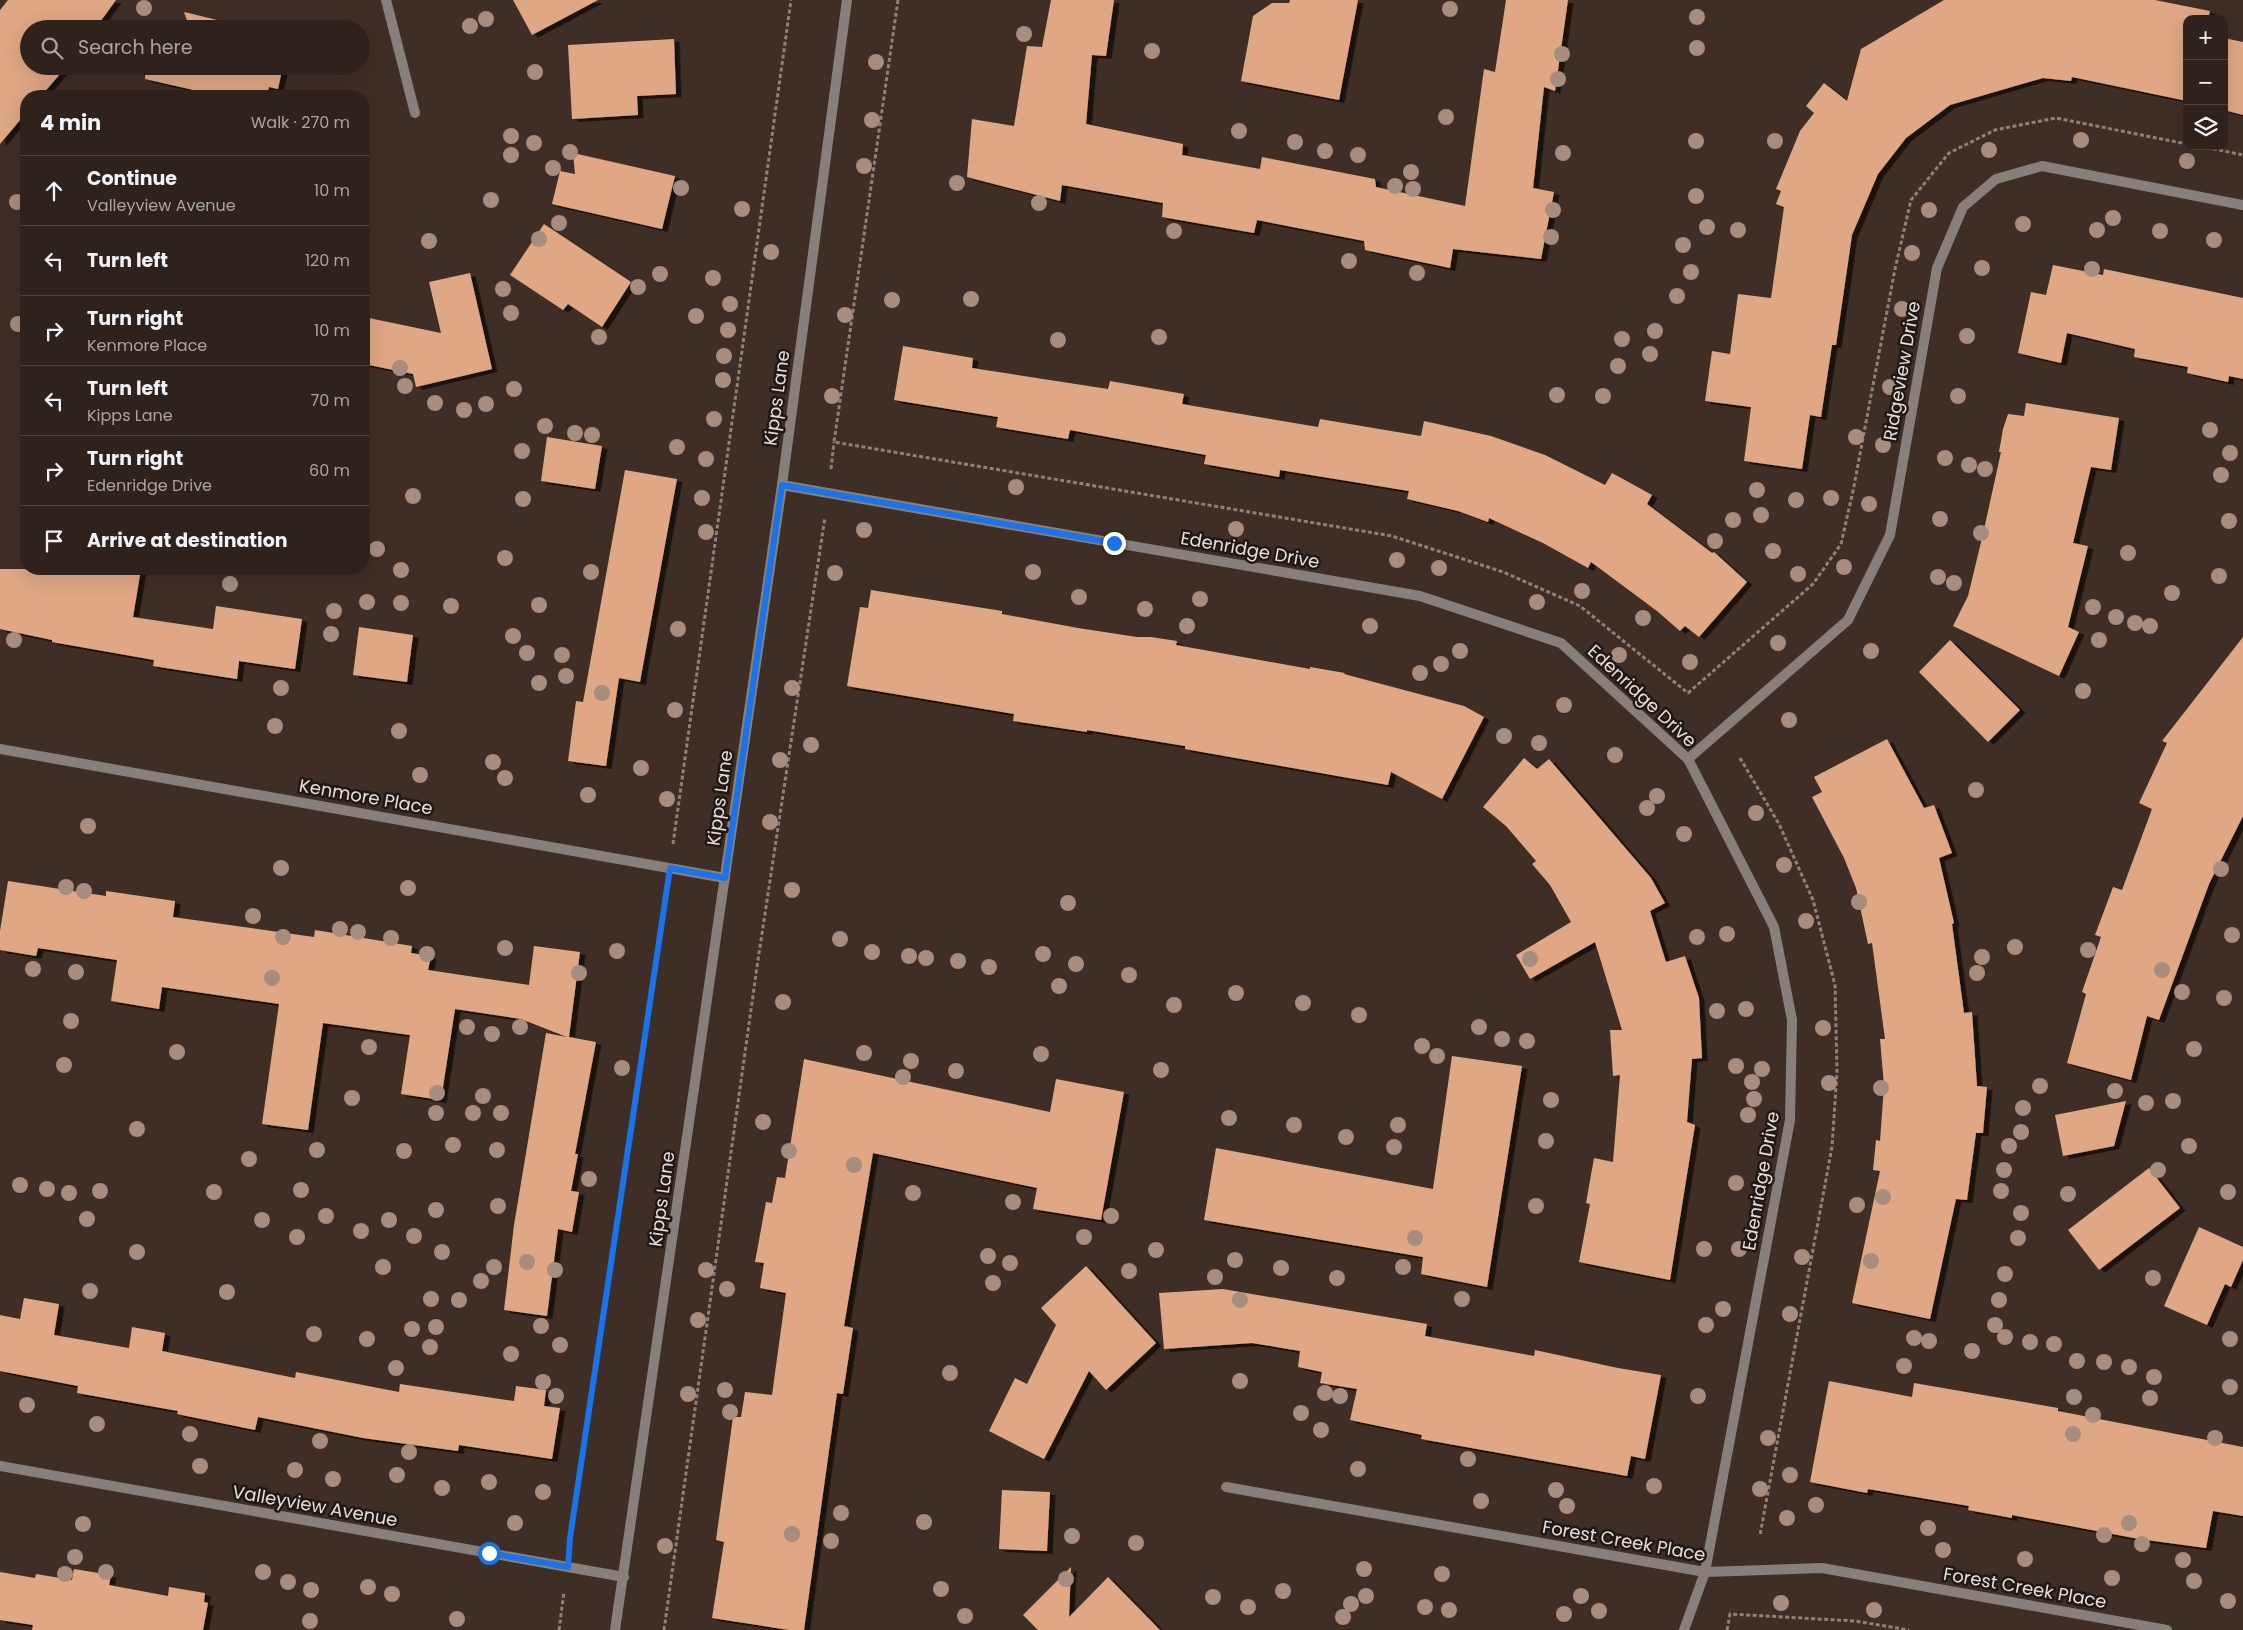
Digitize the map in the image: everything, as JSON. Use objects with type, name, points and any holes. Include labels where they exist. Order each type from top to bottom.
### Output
[{"type":"street","points":[[386,0],[415,113]]},
{"type":"street","name":"Kipps Lane","points":[[615,1630],[782,485],[847,0]]},
{"type":"street","name":"Ridgeview Drive","points":[[1688,758],[1848,620],[1890,535],[1937,268],[1963,207],[1996,180],[2042,166],[2243,205]]},
{"type":"street","name":"Edenridge Drive","points":[[782,485],[1420,596],[1562,643],[1688,758],[1774,927],[1792,1020],[1790,1120],[1705,1572],[1684,1630]]},
{"type":"street","name":"Kenmore Place","points":[[0,750],[725,878]]},
{"type":"street","name":"Valleyview Avenue","points":[[0,1466],[624,1577]]},
{"type":"street","name":"Forest Creek Place","points":[[1226,1487],[1705,1572],[1822,1568],[2167,1630]]},
{"type":"path","points":[[559,1630],[573,1518],[670,868],[791,0]]},
{"type":"path","points":[[664,1630],[758,960],[828,493],[898,0]]},
{"type":"path","points":[[834,442],[1392,536],[1503,572],[1580,606],[1688,693],[1813,584],[1841,544],[1854,491],[1895,269],[1911,200],[1949,153],[1995,130],[2056,118],[2183,143]]},
{"type":"path","points":[[2219,150],[2243,155]]},
{"type":"path","points":[[1727,1630],[1730,1614],[1855,1620],[1909,1630]]},
{"type":"building","points":[[8,0],[116,0],[102,20],[20,20],[20,75],[59,75],[46,90],[20,90],[20,120],[0,144],[0,10]]},
{"type":"building","points":[[513,0],[598,0],[532,35]]},
{"type":"building","points":[[1051,0],[1114,0],[1106,56],[1092,55],[1086,124],[1183,144],[1182,155],[1260,169],[1262,157],[1375,179],[1376,187],[1465,206],[1484,69],[1495,72],[1506,0],[1568,0],[1555,91],[1544,87],[1533,188],[1554,192],[1541,259],[1453,249],[1450,268],[1365,250],[1364,241],[1257,220],[1254,233],[1162,217],[1163,203],[1062,185],[1060,201],[967,177],[972,119],[1014,126],[1027,46],[1042,47]]},
{"type":"building","points":[[1290,0],[1358,0],[1339,100],[1241,81],[1253,16],[1272,3],[1289,3]]},
{"type":"building","points":[[1944,0],[2155,0],[2210,11],[2209,15],[2183,15],[2183,100],[2072,77],[2071,81],[2043,78],[1950,105],[1906,138],[1878,174],[1852,235],[1836,345],[1832,345],[1821,417],[1810,415],[1802,469],[1744,461],[1751,407],[1705,401],[1712,351],[1730,354],[1738,294],[1771,298],[1784,207],[1776,204],[1781,191],[1776,189],[1800,131],[1814,113],[1806,106],[1824,83],[1847,101],[1861,49]]},
{"type":"building","points":[[184,12],[217,20],[187,20]]},
{"type":"building","points":[[674,39],[676,94],[637,96],[638,115],[572,119],[568,45]]},
{"type":"building","points":[[2228,39],[2243,42],[2243,115],[2228,111]]},
{"type":"building","points":[[145,75],[281,75],[278,89],[269,87],[268,90],[194,90],[145,79]]},
{"type":"building","points":[[573,153],[675,176],[662,229],[552,204],[560,171],[575,174]]},
{"type":"building","points":[[544,224],[631,282],[602,327],[568,304],[563,310],[510,275]]},
{"type":"building","points":[[2053,265],[2103,275],[2104,269],[2243,298],[2243,379],[2229,376],[2228,382],[2187,373],[2188,367],[2134,357],[2135,349],[2067,333],[2061,363],[2018,353],[2031,292],[2046,295]]},
{"type":"building","points":[[470,273],[492,369],[416,387],[413,374],[370,365],[370,318],[441,333],[429,282]]},
{"type":"building","points":[[903,346],[973,358],[972,368],[1108,389],[1110,381],[1184,394],[1182,404],[1318,427],[1320,419],[1421,436],[1424,421],[1491,436],[1545,455],[1605,485],[1612,473],[1652,495],[1647,504],[1712,553],[1714,552],[1747,582],[1699,637],[1685,626],[1680,631],[1657,611],[1591,562],[1588,568],[1543,543],[1489,518],[1488,522],[1458,511],[1407,499],[1409,491],[1280,470],[1279,477],[1204,464],[1206,455],[1070,430],[1068,439],[996,427],[998,417],[894,400]]},
{"type":"building","points":[[2026,403],[2119,418],[2111,470],[2091,467],[2073,543],[2088,546],[2068,627],[2079,632],[2059,676],[1953,626],[1968,596],[2001,452],[1999,452],[2003,429],[2008,414],[2024,416]]},
{"type":"building","points":[[547,437],[602,446],[595,489],[541,481]]},
{"type":"building","points":[[625,470],[677,479],[640,682],[619,678],[606,766],[568,761],[576,701],[583,702]]},
{"type":"building","points":[[0,569],[20,569],[20,575],[140,575],[133,617],[213,629],[216,606],[302,619],[295,669],[239,661],[237,679],[153,666],[154,660],[52,642],[52,640],[0,629]]},
{"type":"building","points":[[871,590],[1002,611],[1002,614],[1078,628],[1177,641],[1176,645],[1310,669],[1310,667],[1345,673],[1464,706],[1484,717],[1442,799],[1391,772],[1388,785],[1185,749],[1185,746],[1087,730],[1087,732],[1013,721],[1014,714],[847,686],[860,607],[868,608]]},
{"type":"building","points":[[359,627],[413,635],[407,682],[353,675]]},
{"type":"building","points":[[2243,637],[2243,816],[2209,884],[2159,1020],[2147,1016],[2131,1080],[2067,1063],[2086,994],[2082,992],[2101,937],[2095,935],[2113,887],[2122,890],[2152,809],[2139,803],[2167,743],[2162,741]]},
{"type":"building","points":[[1950,640],[2020,710],[1988,742],[1919,672]]},
{"type":"building","points":[[1887,739],[1924,808],[1934,805],[1952,853],[1939,858],[1954,923],[1952,924],[1964,1013],[1972,1012],[1977,1086],[1987,1087],[1983,1133],[1976,1133],[1967,1200],[1956,1199],[1930,1319],[1852,1303],[1880,1171],[1873,1170],[1876,1140],[1880,1141],[1884,1086],[1880,1039],[1885,1039],[1872,943],[1868,944],[1856,888],[1844,858],[1812,797],[1822,792],[1814,777]]},
{"type":"building","points":[[1524,758],[1537,769],[1549,759],[1651,878],[1665,903],[1650,911],[1666,962],[1685,956],[1699,998],[1702,1058],[1692,1059],[1687,1122],[1695,1125],[1670,1280],[1579,1262],[1590,1204],[1586,1203],[1594,1158],[1613,1162],[1620,1075],[1613,1076],[1610,1030],[1622,1030],[1595,942],[1530,979],[1516,955],[1571,922],[1550,885],[1532,864],[1536,861],[1506,826],[1483,807]]},
{"type":"building","points":[[8,881],[106,896],[106,891],[175,901],[173,917],[314,937],[315,930],[412,946],[411,953],[431,956],[428,970],[529,985],[534,946],[580,952],[569,1037],[596,1042],[575,1154],[578,1154],[571,1191],[579,1192],[572,1232],[558,1229],[547,1316],[504,1310],[514,1225],[546,1033],[567,1037],[521,1019],[455,1009],[441,1100],[401,1094],[410,1035],[323,1023],[308,1130],[262,1124],[279,1004],[162,987],[159,1009],[111,1001],[117,960],[38,948],[36,956],[0,950],[0,931]]},
{"type":"building","points":[[1452,1056],[1522,1066],[1487,1287],[1421,1274],[1423,1257],[1204,1220],[1216,1148],[1433,1189]]},
{"type":"building","points":[[804,1059],[1050,1112],[1056,1079],[1124,1092],[1101,1220],[1033,1209],[1037,1188],[873,1153],[844,1326],[853,1328],[843,1394],[837,1393],[804,1630],[789,1630],[712,1618],[724,1542],[716,1540],[733,1417],[741,1417],[745,1392],[772,1395],[786,1293],[760,1288],[764,1263],[755,1262],[766,1202],[772,1203],[777,1177],[785,1178]]},
{"type":"building","points":[[2126,1101],[2114,1146],[2063,1156],[2055,1115]]},
{"type":"building","points":[[2149,1168],[2180,1208],[2099,1270],[2068,1230]]},
{"type":"building","points":[[2199,1227],[2243,1247],[2243,1260],[2231,1287],[2225,1284],[2207,1325],[2164,1306]]},
{"type":"building","points":[[1086,1266],[1156,1343],[1106,1390],[1089,1371],[1044,1459],[989,1431],[1015,1378],[1027,1384],[1056,1325],[1041,1308]]},
{"type":"building","points":[[1223,1289],[1427,1324],[1425,1336],[1534,1356],[1535,1350],[1618,1368],[1661,1375],[1645,1459],[1631,1456],[1627,1476],[1421,1439],[1422,1435],[1350,1420],[1357,1389],[1320,1383],[1322,1372],[1298,1367],[1300,1351],[1252,1343],[1164,1349],[1159,1293]]},
{"type":"building","points":[[24,1298],[59,1304],[54,1335],[129,1348],[132,1327],[165,1333],[162,1351],[295,1378],[296,1372],[399,1392],[400,1384],[514,1401],[516,1386],[546,1390],[544,1406],[560,1408],[552,1459],[459,1445],[458,1451],[363,1438],[258,1417],[255,1430],[177,1414],[178,1411],[77,1393],[78,1386],[0,1371],[0,1315],[20,1319]]},
{"type":"building","points":[[1829,1381],[1912,1397],[1914,1383],[2058,1408],[2058,1411],[2243,1447],[2243,1516],[2213,1511],[2206,1548],[2139,1539],[2012,1515],[2012,1518],[1968,1510],[1969,1506],[1868,1489],[1867,1493],[1810,1482]]},
{"type":"building","points":[[1002,1490],[1050,1492],[1047,1551],[999,1549]]},
{"type":"building","points":[[1071,1567],[1069,1617],[1108,1577],[1160,1630],[1038,1630],[1023,1615]]},
{"type":"building","points":[[74,1569],[111,1575],[109,1585],[168,1596],[169,1587],[205,1593],[204,1602],[208,1603],[203,1630],[32,1630],[33,1625],[0,1620],[0,1572],[35,1578],[36,1574],[72,1580]]},
{"type":"route","points":[[489,1553],[568,1567],[570,1538],[670,868],[725,878],[782,485],[1114,543]]}]
